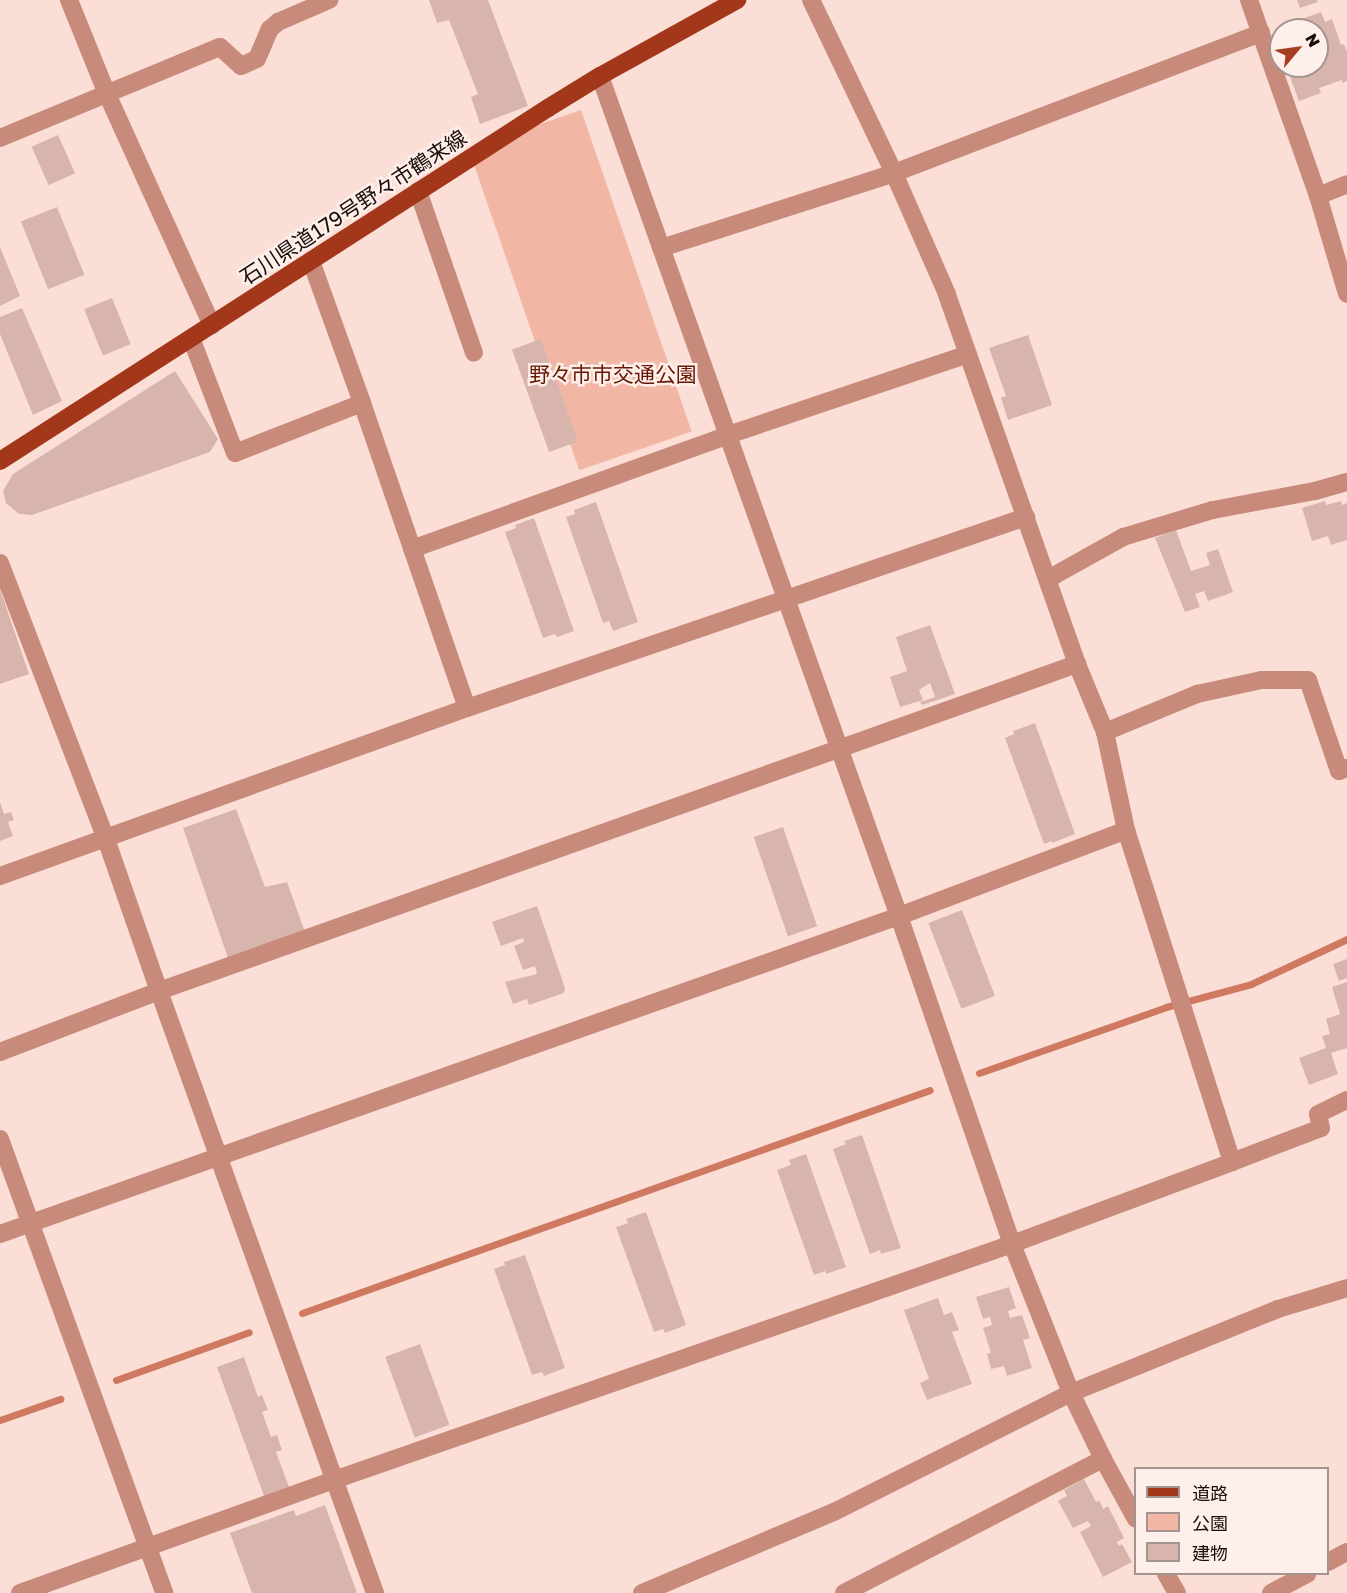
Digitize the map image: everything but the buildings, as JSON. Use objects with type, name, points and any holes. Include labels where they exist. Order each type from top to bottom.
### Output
[{"type":"main road","name":"石川県道179号野々市鶴来線","points":[[0,461],[600,76],[737,0]]},
{"type":"street","points":[[69,0],[107,94],[212,325]]},
{"type":"street","points":[[0,138],[220,47],[241,66],[257,59],[270,29],[278,22],[329,0]]},
{"type":"street","points":[[811,0],[894,173],[947,294],[1077,664],[1106,732],[1126,830],[1232,1162]]},
{"type":"street","points":[[1249,0],[1318,196],[1347,294]]},
{"type":"street","points":[[661,248],[894,173],[1261,33]]},
{"type":"street","points":[[600,76],[838,751],[899,916],[1012,1244],[1071,1393],[1102,1459],[1134,1515]]},
{"type":"street","points":[[1318,196],[1347,184]]},
{"type":"street","points":[[418,191],[474,353]]},
{"type":"street","points":[[311,261],[467,708]]},
{"type":"street","points":[[191,338],[235,453],[362,403]]},
{"type":"street","points":[[412,549],[728,435],[968,354]]},
{"type":"street","points":[[1048,579],[1123,537],[1213,510],[1315,491],[1347,482]]},
{"type":"street","points":[[0,876],[467,708],[1026,517]]},
{"type":"street","points":[[0,563],[106,839],[217,1157],[375,1593]]},
{"type":"street","points":[[0,1052],[159,991],[1077,664]]},
{"type":"street","points":[[1106,732],[1197,694],[1262,680],[1308,680],[1339,771],[1347,768]]},
{"type":"street","points":[[0,1234],[899,916],[1126,830]]},
{"type":"street","points":[[20,1593],[334,1480],[1012,1244],[1321,1128],[1318,1113],[1347,1100]]},
{"type":"street","points":[[0,1139],[164,1593]]},
{"type":"street","points":[[651,1591],[834,1512],[1071,1393],[1278,1309],[1347,1288]]},
{"type":"street","points":[[844,1593],[1102,1459]]},
{"type":"street","points":[[1329,1561],[1347,1552]]},
{"type":"street","points":[[1167,1575],[1177,1593]]},
{"type":"street","points":[[1271,1593],[1305,1575]]},
{"type":"green space","name":"野々市市交通公園","points":[[581,110],[692,431],[579,470],[468,149]]},
{"type":"waterway","points":[[979,1073],[1166,1007],[1251,984],[1347,939]]},
{"type":"waterway","points":[[302,1313],[930,1090]]},
{"type":"waterway","points":[[116,1380],[249,1332]]},
{"type":"waterway","points":[[0,1420],[60,1399]]}]
